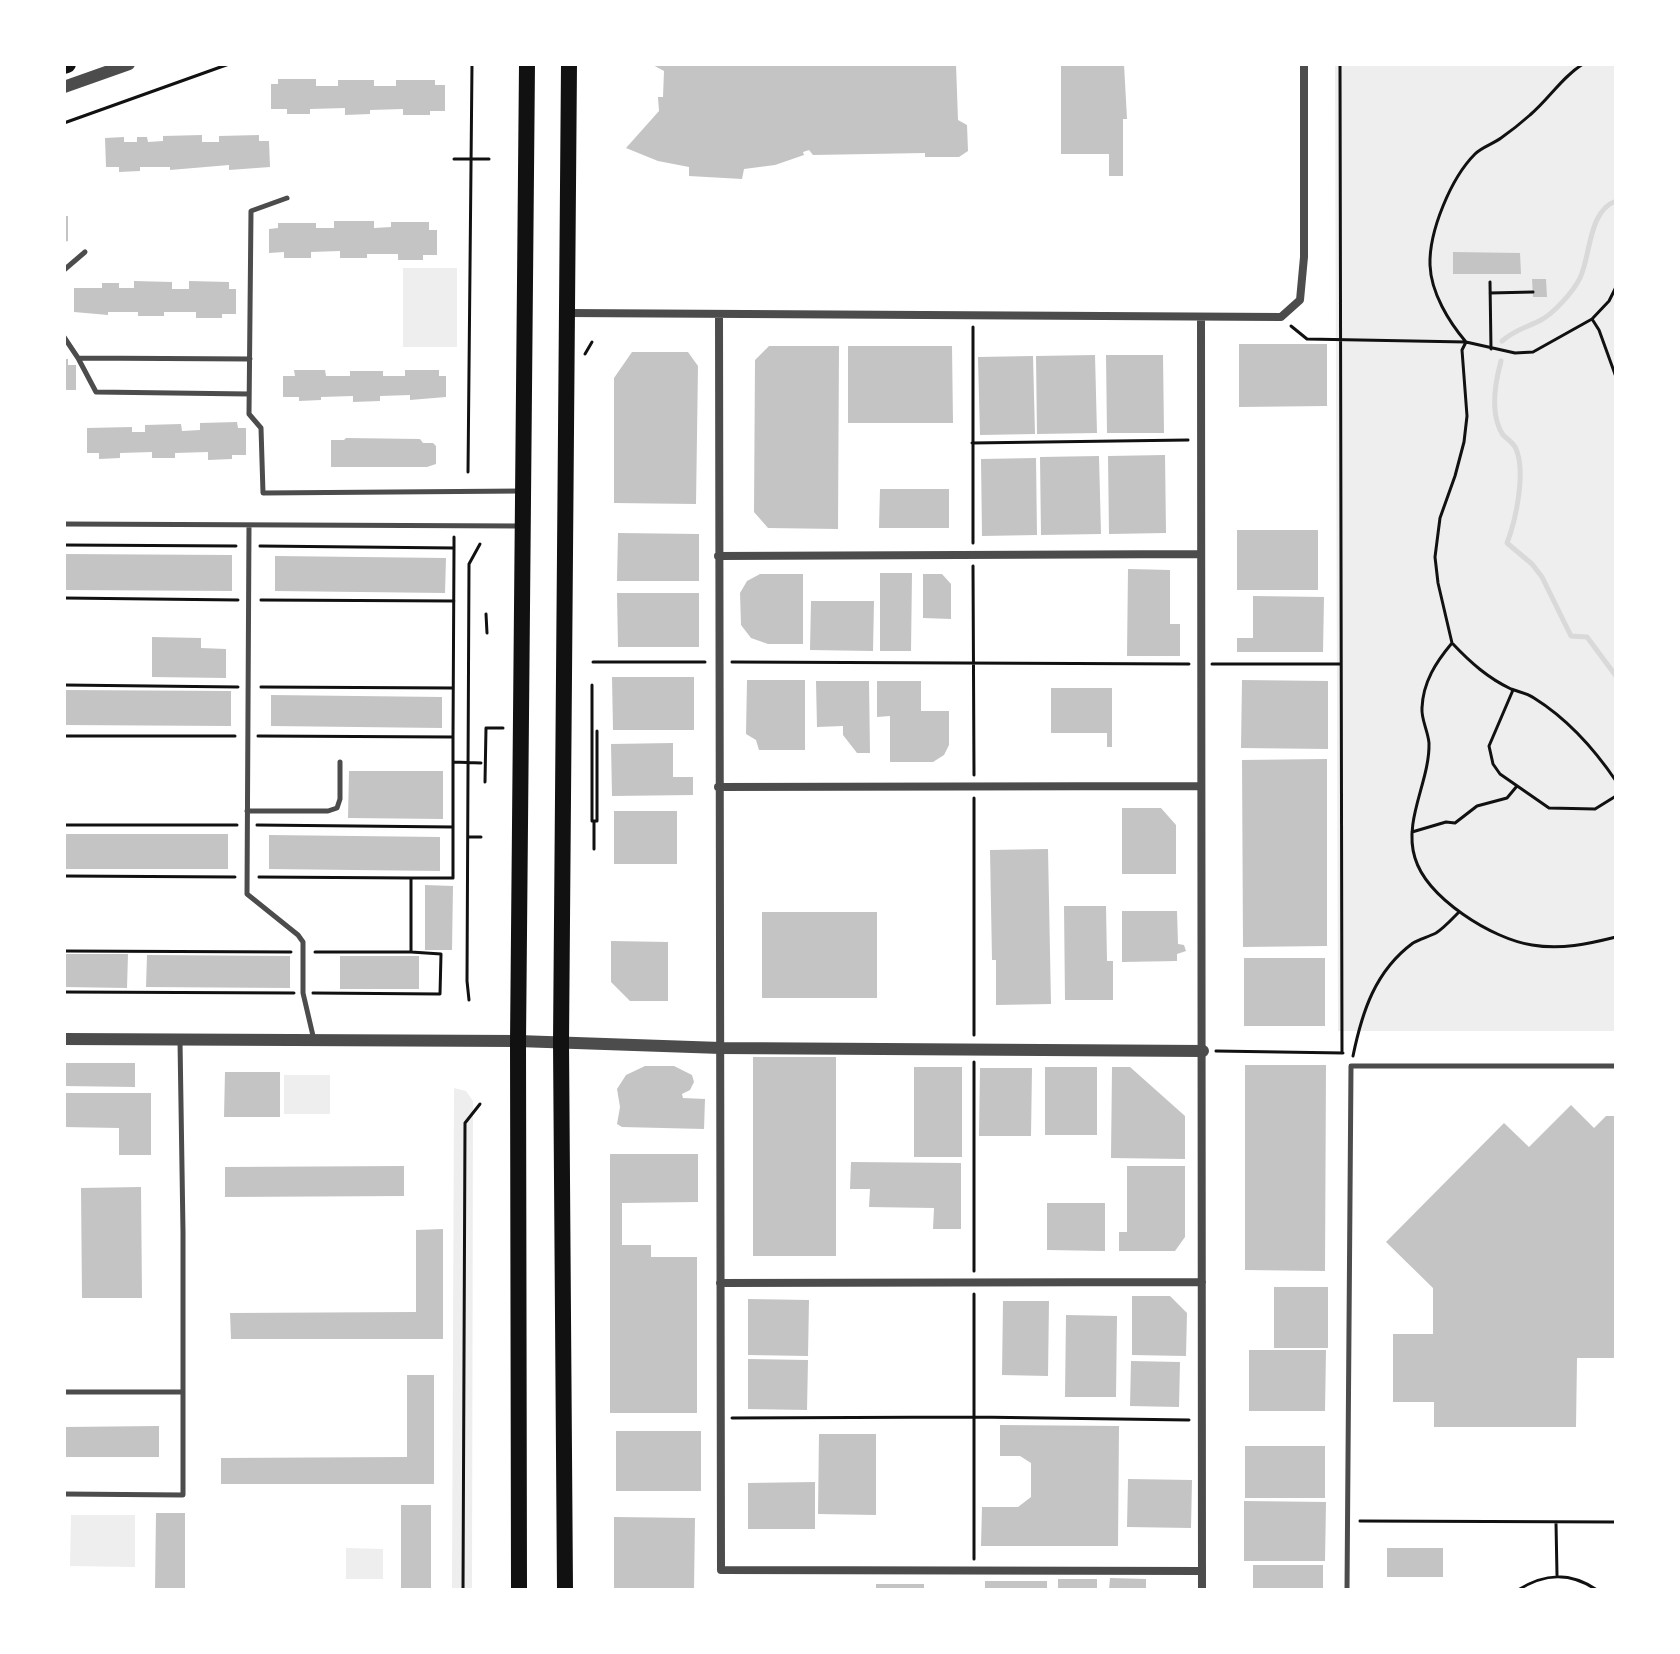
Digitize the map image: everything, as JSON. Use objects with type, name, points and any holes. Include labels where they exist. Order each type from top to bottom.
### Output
[{"type":"main road","points":[[519,1590],[518,1041],[527,64]]},
{"type":"main road","points":[[565,1590],[561,1042],[569,64]]},
{"type":"street","points":[[64,87],[129,64]]},
{"type":"street","points":[[566,313],[1281,317],[1300,300],[1304,257],[1304,64]]},
{"type":"street","points":[[719,314],[721,1570],[1202,1571]]},
{"type":"street","points":[[1201,317],[1202,1590]]},
{"type":"street","points":[[718,556],[1201,554]]},
{"type":"street","points":[[718,787],[1201,786]]},
{"type":"street","points":[[64,1039],[518,1041],[721,1048],[1203,1051]]},
{"type":"street","points":[[720,1283],[1202,1282]]},
{"type":"lane","points":[[287,198],[251,211],[249,414],[261,428],[263,493],[523,491]]},
{"type":"lane","points":[[64,270],[85,252]]},
{"type":"lane","points":[[64,337],[96,392],[249,394]]},
{"type":"lane","points":[[78,358],[250,359]]},
{"type":"lane","points":[[64,524],[522,526]]},
{"type":"lane","points":[[249,525],[247,894],[303,942],[303,993],[314,1041]]},
{"type":"lane","points":[[247,811],[328,811],[337,808],[340,799],[340,762]]},
{"type":"lane","points":[[64,1494],[183,1495],[180,1040]]},
{"type":"lane","points":[[1347,1590],[1351,1066],[1616,1066]]},
{"type":"lane","points":[[64,1392],[183,1392]]},
{"type":"path","points":[[64,123],[229,64]]},
{"type":"path","points":[[468,472],[472,64]]},
{"type":"path","points":[[1340,64],[1342,1051],[1351,1066]]},
{"type":"path","points":[[1466,342],[1443,307],[1430,265],[1443,203],[1477,152],[1527,118],[1572,71],[1583,64]]},
{"type":"path","points":[[454,159],[489,159]]},
{"type":"path","points":[[1490,282],[1491,349]]},
{"type":"path","points":[[1281,317],[1307,339],[1466,342],[1515,353],[1533,352],[1592,319],[1609,301],[1616,287]]},
{"type":"path","points":[[1490,293],[1533,292]]},
{"type":"path","points":[[973,315],[974,1569]]},
{"type":"path","points":[[1592,319],[1616,377]]},
{"type":"path","points":[[1466,342],[1462,350],[1467,416],[1464,442],[1440,518],[1435,557],[1452,643],[1482,673],[1513,690],[1531,695],[1555,712],[1616,781]]},
{"type":"path","points":[[972,443],[1199,440]]},
{"type":"path","points":[[64,876],[453,878],[454,526]]},
{"type":"path","points":[[469,1000],[469,564],[480,544]]},
{"type":"path","points":[[64,545],[454,548]]},
{"type":"path","points":[[64,598],[454,601]]},
{"type":"path","points":[[486,614],[487,633]]},
{"type":"path","points":[[1452,643],[1426,682],[1422,709],[1429,743],[1412,832],[1414,857],[1425,878],[1438,896],[1459,912],[1513,941],[1531,945],[1581,946],[1616,937]]},
{"type":"path","points":[[593,662],[1341,664]]},
{"type":"path","points":[[64,685],[453,688]]},
{"type":"path","points":[[592,685],[594,849]]},
{"type":"path","points":[[1513,690],[1489,746],[1493,764],[1500,774],[1549,808],[1595,809],[1616,796]]},
{"type":"path","points":[[485,782],[486,728]]},
{"type":"path","points":[[64,736],[453,737]]},
{"type":"path","points":[[453,762],[481,763]]},
{"type":"path","points":[[1412,832],[1446,822],[1455,823],[1477,806],[1507,798],[1517,786]]},
{"type":"path","points":[[64,825],[453,827]]},
{"type":"path","points":[[468,837],[481,837]]},
{"type":"path","points":[[411,878],[411,952]]},
{"type":"path","points":[[1351,1066],[1358,1031],[1377,981],[1390,962],[1415,941],[1437,932],[1459,912]]},
{"type":"path","points":[[64,951],[441,954],[440,994],[64,992]]},
{"type":"path","points":[[1203,1051],[1342,1051]]},
{"type":"path","points":[[463,1590],[465,1123],[480,1104]]},
{"type":"path","points":[[721,1418],[974,1417],[1202,1421]]},
{"type":"path","points":[[1364,1521],[1616,1522]]},
{"type":"path","points":[[1556,1522],[1557,1575]]},
{"type":"path","points":[[1518,1590],[1536,1579],[1557,1575],[1577,1579],[1597,1590]]},
{"type":"shaded area","points":[[1335,64],[1616,64],[1616,1031],[1338,1031]]},
{"type":"shaded area","points":[[403,268],[457,268],[457,347],[403,347]]},
{"type":"shaded area","points":[[284,1075],[330,1075],[330,1114],[284,1114]]},
{"type":"shaded area","points":[[454,1088],[466,1091],[473,1101],[472,1590],[452,1590]]},
{"type":"shaded area","points":[[71,1515],[135,1515],[135,1567],[70,1566]]},
{"type":"shaded area","points":[[346,1548],[383,1549],[383,1579],[346,1579]]},
{"type":"building","points":[[651,64],[956,64],[958,120],[967,125],[968,151],[959,157],[925,157],[925,153],[813,155],[809,150],[803,152],[804,155],[775,165],[744,169],[742,179],[689,176],[689,167],[658,161],[626,148],[659,111],[658,97],[663,97],[664,71]]},
{"type":"building","points":[[1061,64],[1124,64],[1127,119],[1123,119],[1123,176],[1109,176],[1109,154],[1061,154]]},
{"type":"building","points":[[278,79],[316,79],[316,86],[338,86],[338,80],[374,80],[374,86],[396,86],[396,80],[435,80],[435,85],[445,85],[445,111],[430,111],[430,115],[403,115],[403,109],[370,110],[370,114],[345,115],[345,108],[310,109],[310,114],[287,114],[287,109],[271,109],[271,84],[278,84]]},
{"type":"building","points":[[202,135],[202,142],[219,142],[219,136],[259,135],[259,141],[269,141],[270,167],[229,170],[229,165],[170,170],[170,167],[140,167],[140,171],[119,172],[119,167],[106,167],[105,138],[124,137],[124,142],[137,142],[137,137],[147,137],[148,142],[163,141],[163,136]]},
{"type":"building","points":[[64,216],[68,216],[68,241],[64,242]]},
{"type":"building","points":[[334,221],[374,221],[374,228],[391,227],[391,222],[429,222],[429,230],[437,230],[437,255],[423,255],[423,260],[398,260],[398,254],[340,258],[340,251],[311,252],[311,258],[284,258],[284,252],[269,253],[269,229],[278,228],[278,223],[316,223],[316,228],[334,228]]},
{"type":"building","points":[[1453,252],[1520,253],[1521,274],[1453,274]]},
{"type":"building","points":[[1532,279],[1546,279],[1547,297],[1533,297]]},
{"type":"building","points":[[134,281],[172,282],[172,289],[189,289],[189,281],[229,282],[229,289],[236,289],[236,314],[222,314],[222,318],[196,318],[196,312],[138,316],[138,312],[108,312],[108,315],[74,312],[74,288],[102,288],[102,283],[119,283],[119,288],[134,288]]},
{"type":"building","points":[[1239,344],[1327,344],[1327,406],[1239,407]]},
{"type":"building","points":[[769,346],[839,346],[838,529],[768,528],[754,512],[755,360]]},
{"type":"building","points":[[848,346],[952,346],[953,423],[848,423]]},
{"type":"building","points":[[632,352],[688,352],[698,366],[696,504],[614,503],[614,378]]},
{"type":"building","points":[[1095,355],[1097,433],[1037,434],[1036,356]]},
{"type":"building","points":[[1106,355],[1163,355],[1164,433],[1107,433]]},
{"type":"building","points":[[1033,356],[1035,434],[980,435],[978,357]]},
{"type":"building","points":[[64,359],[68,359],[68,365],[76,365],[76,390],[64,390]]},
{"type":"building","points":[[294,370],[325,370],[326,376],[350,376],[350,371],[383,371],[383,376],[405,376],[405,370],[439,370],[439,376],[446,376],[446,397],[410,400],[410,395],[380,396],[380,401],[353,402],[353,396],[299,401],[299,397],[283,397],[283,376],[295,376]]},
{"type":"building","points":[[237,422],[238,428],[246,428],[246,455],[232,455],[232,459],[208,460],[208,452],[175,453],[175,458],[152,458],[152,452],[120,453],[120,458],[99,459],[99,453],[87,453],[87,428],[132,427],[132,432],[145,432],[145,425],[181,424],[182,431],[200,430],[200,423]]},
{"type":"building","points":[[420,439],[423,443],[436,446],[436,464],[427,467],[331,467],[331,440]]},
{"type":"building","points":[[1165,455],[1166,533],[1109,534],[1108,456]]},
{"type":"building","points":[[1099,456],[1101,534],[1041,535],[1040,457]]},
{"type":"building","points":[[1036,458],[1037,535],[982,536],[981,459]]},
{"type":"building","points":[[880,489],[949,489],[949,528],[879,528]]},
{"type":"building","points":[[1237,530],[1318,530],[1318,590],[1237,590]]},
{"type":"building","points":[[618,533],[699,534],[699,581],[617,581]]},
{"type":"building","points":[[64,554],[232,555],[232,591],[64,590]]},
{"type":"building","points":[[275,556],[446,558],[445,593],[275,591]]},
{"type":"building","points":[[1128,569],[1170,570],[1170,624],[1180,624],[1180,656],[1127,656]]},
{"type":"building","points":[[880,573],[912,573],[911,651],[880,651]]},
{"type":"building","points":[[760,574],[803,574],[803,644],[768,644],[751,638],[741,625],[740,593],[747,581]]},
{"type":"building","points":[[923,574],[942,574],[951,584],[951,619],[923,618]]},
{"type":"building","points":[[617,593],[699,593],[699,647],[618,647]]},
{"type":"building","points":[[1253,596],[1324,597],[1323,652],[1237,652],[1237,638],[1253,638]]},
{"type":"building","points":[[811,601],[874,601],[873,651],[810,650]]},
{"type":"building","points":[[152,637],[201,638],[201,648],[226,649],[226,678],[152,677]]},
{"type":"building","points":[[612,677],[694,677],[694,730],[613,730]]},
{"type":"building","points":[[747,680],[805,680],[805,750],[759,750],[756,740],[746,734]]},
{"type":"building","points":[[1242,680],[1328,681],[1328,749],[1241,748]]},
{"type":"building","points":[[816,681],[869,681],[870,753],[857,753],[843,735],[843,726],[817,727]]},
{"type":"building","points":[[877,681],[921,681],[921,711],[949,711],[949,745],[944,755],[933,762],[890,762],[890,716],[877,717]]},
{"type":"building","points":[[1051,688],[1112,688],[1112,747],[1107,747],[1107,733],[1051,733]]},
{"type":"building","points":[[64,690],[231,691],[231,726],[64,725]]},
{"type":"building","points":[[271,695],[442,697],[442,728],[271,726]]},
{"type":"building","points":[[673,743],[673,777],[693,777],[693,795],[612,796],[611,744]]},
{"type":"building","points":[[1327,759],[1327,946],[1243,947],[1242,760]]},
{"type":"building","points":[[349,771],[443,771],[443,819],[348,818]]},
{"type":"building","points":[[1122,808],[1161,808],[1176,825],[1176,874],[1122,874]]},
{"type":"building","points":[[614,811],[677,811],[677,864],[614,864]]},
{"type":"building","points":[[64,834],[228,834],[228,869],[64,869]]},
{"type":"building","points":[[269,835],[440,837],[440,871],[269,869]]},
{"type":"building","points":[[1048,849],[1051,1004],[996,1005],[990,850]]},
{"type":"building","points":[[425,885],[453,886],[452,950],[425,950]]},
{"type":"building","points":[[1064,906],[1106,906],[1107,961],[1113,961],[1113,1000],[1065,1000]]},
{"type":"building","points":[[1122,911],[1177,911],[1178,944],[1184,945],[1186,951],[1177,954],[1177,961],[1122,962]]},
{"type":"building","points":[[762,912],[877,912],[877,998],[762,998]]},
{"type":"building","points":[[611,941],[668,942],[668,1001],[630,1001],[611,982]]},
{"type":"building","points":[[64,954],[128,954],[127,988],[64,987]]},
{"type":"building","points":[[147,955],[290,956],[290,988],[146,987]]},
{"type":"building","points":[[340,956],[419,956],[419,989],[340,989]]},
{"type":"building","points":[[1244,958],[1325,958],[1325,1026],[1244,1026]]},
{"type":"building","points":[[753,1057],[836,1057],[836,1256],[753,1256]]},
{"type":"building","points":[[64,1063],[135,1063],[135,1087],[64,1086]]},
{"type":"building","points":[[1245,1065],[1326,1065],[1325,1271],[1245,1270]]},
{"type":"building","points":[[645,1066],[674,1066],[692,1075],[694,1082],[690,1090],[682,1094],[683,1098],[705,1099],[704,1129],[622,1127],[617,1124],[620,1107],[617,1089],[626,1075]]},
{"type":"building","points":[[914,1067],[962,1067],[962,1157],[914,1157]]},
{"type":"building","points":[[1045,1067],[1097,1067],[1097,1135],[1045,1135]]},
{"type":"building","points":[[1112,1067],[1130,1067],[1185,1116],[1185,1159],[1111,1158]]},
{"type":"building","points":[[980,1068],[1032,1068],[1031,1136],[979,1136]]},
{"type":"building","points":[[225,1072],[280,1072],[280,1117],[224,1117]]},
{"type":"building","points":[[64,1093],[151,1093],[151,1155],[119,1155],[119,1128],[64,1127]]},
{"type":"building","points":[[1571,1105],[1594,1128],[1606,1116],[1616,1116],[1616,1358],[1577,1358],[1576,1427],[1434,1427],[1434,1402],[1393,1402],[1393,1334],[1433,1334],[1433,1288],[1386,1242],[1504,1123],[1529,1147]]},
{"type":"building","points":[[610,1154],[698,1154],[698,1202],[622,1203],[622,1245],[651,1245],[651,1257],[697,1257],[697,1413],[610,1413]]},
{"type":"building","points":[[851,1162],[961,1163],[961,1229],[933,1229],[934,1208],[869,1207],[870,1189],[850,1189]]},
{"type":"building","points":[[404,1166],[404,1196],[225,1197],[225,1167]]},
{"type":"building","points":[[1127,1166],[1185,1166],[1185,1237],[1175,1251],[1119,1251],[1119,1232],[1127,1232]]},
{"type":"building","points":[[141,1187],[142,1298],[82,1298],[81,1188]]},
{"type":"building","points":[[1047,1203],[1105,1203],[1105,1251],[1047,1250]]},
{"type":"building","points":[[443,1229],[443,1339],[231,1339],[230,1313],[416,1312],[416,1230]]},
{"type":"building","points":[[1274,1287],[1328,1287],[1328,1348],[1274,1348]]},
{"type":"building","points":[[1132,1296],[1170,1296],[1187,1313],[1186,1356],[1132,1355]]},
{"type":"building","points":[[748,1299],[809,1300],[808,1356],[748,1355]]},
{"type":"building","points":[[1003,1301],[1049,1301],[1048,1376],[1002,1375]]},
{"type":"building","points":[[1066,1315],[1117,1316],[1116,1397],[1065,1397]]},
{"type":"building","points":[[1249,1350],[1326,1350],[1325,1411],[1249,1411]]},
{"type":"building","points":[[748,1359],[808,1360],[807,1410],[748,1409]]},
{"type":"building","points":[[1131,1361],[1180,1362],[1179,1407],[1130,1406]]},
{"type":"building","points":[[407,1375],[434,1375],[434,1484],[221,1484],[221,1458],[407,1457]]},
{"type":"building","points":[[1000,1425],[1119,1426],[1118,1546],[981,1546],[982,1507],[1018,1507],[1031,1497],[1031,1463],[1020,1456],[1000,1456]]},
{"type":"building","points":[[159,1426],[159,1457],[64,1457],[64,1427]]},
{"type":"building","points":[[616,1431],[701,1431],[701,1491],[616,1491]]},
{"type":"building","points":[[819,1434],[876,1434],[876,1515],[818,1514]]},
{"type":"building","points":[[1245,1446],[1325,1446],[1325,1498],[1245,1498]]},
{"type":"building","points":[[1128,1479],[1192,1480],[1191,1528],[1127,1527]]},
{"type":"building","points":[[815,1482],[815,1529],[748,1529],[748,1483]]},
{"type":"building","points":[[1244,1501],[1326,1502],[1325,1561],[1244,1561]]},
{"type":"building","points":[[401,1505],[431,1505],[431,1590],[401,1590]]},
{"type":"building","points":[[156,1513],[185,1513],[185,1590],[155,1590]]},
{"type":"building","points":[[614,1517],[695,1518],[694,1590],[614,1590]]},
{"type":"building","points":[[1387,1548],[1443,1548],[1443,1577],[1387,1577]]},
{"type":"building","points":[[1253,1565],[1323,1565],[1323,1590],[1253,1590]]},
{"type":"building","points":[[1110,1578],[1146,1579],[1146,1590],[1109,1590]]},
{"type":"building","points":[[1058,1579],[1097,1579],[1097,1590],[1058,1590]]},
{"type":"building","points":[[985,1581],[1047,1581],[1047,1590],[985,1590]]},
{"type":"building","points":[[876,1584],[924,1584],[924,1590],[876,1590]]},
{"type":"waterway","points":[[1502,341],[1546,317],[1568,296],[1584,268],[1600,214],[1616,201]]},
{"type":"waterway","points":[[1501,361],[1495,389],[1496,418],[1503,435],[1515,447],[1520,470],[1514,522],[1507,543],[1542,577],[1571,636],[1587,637],[1616,676]]}]
